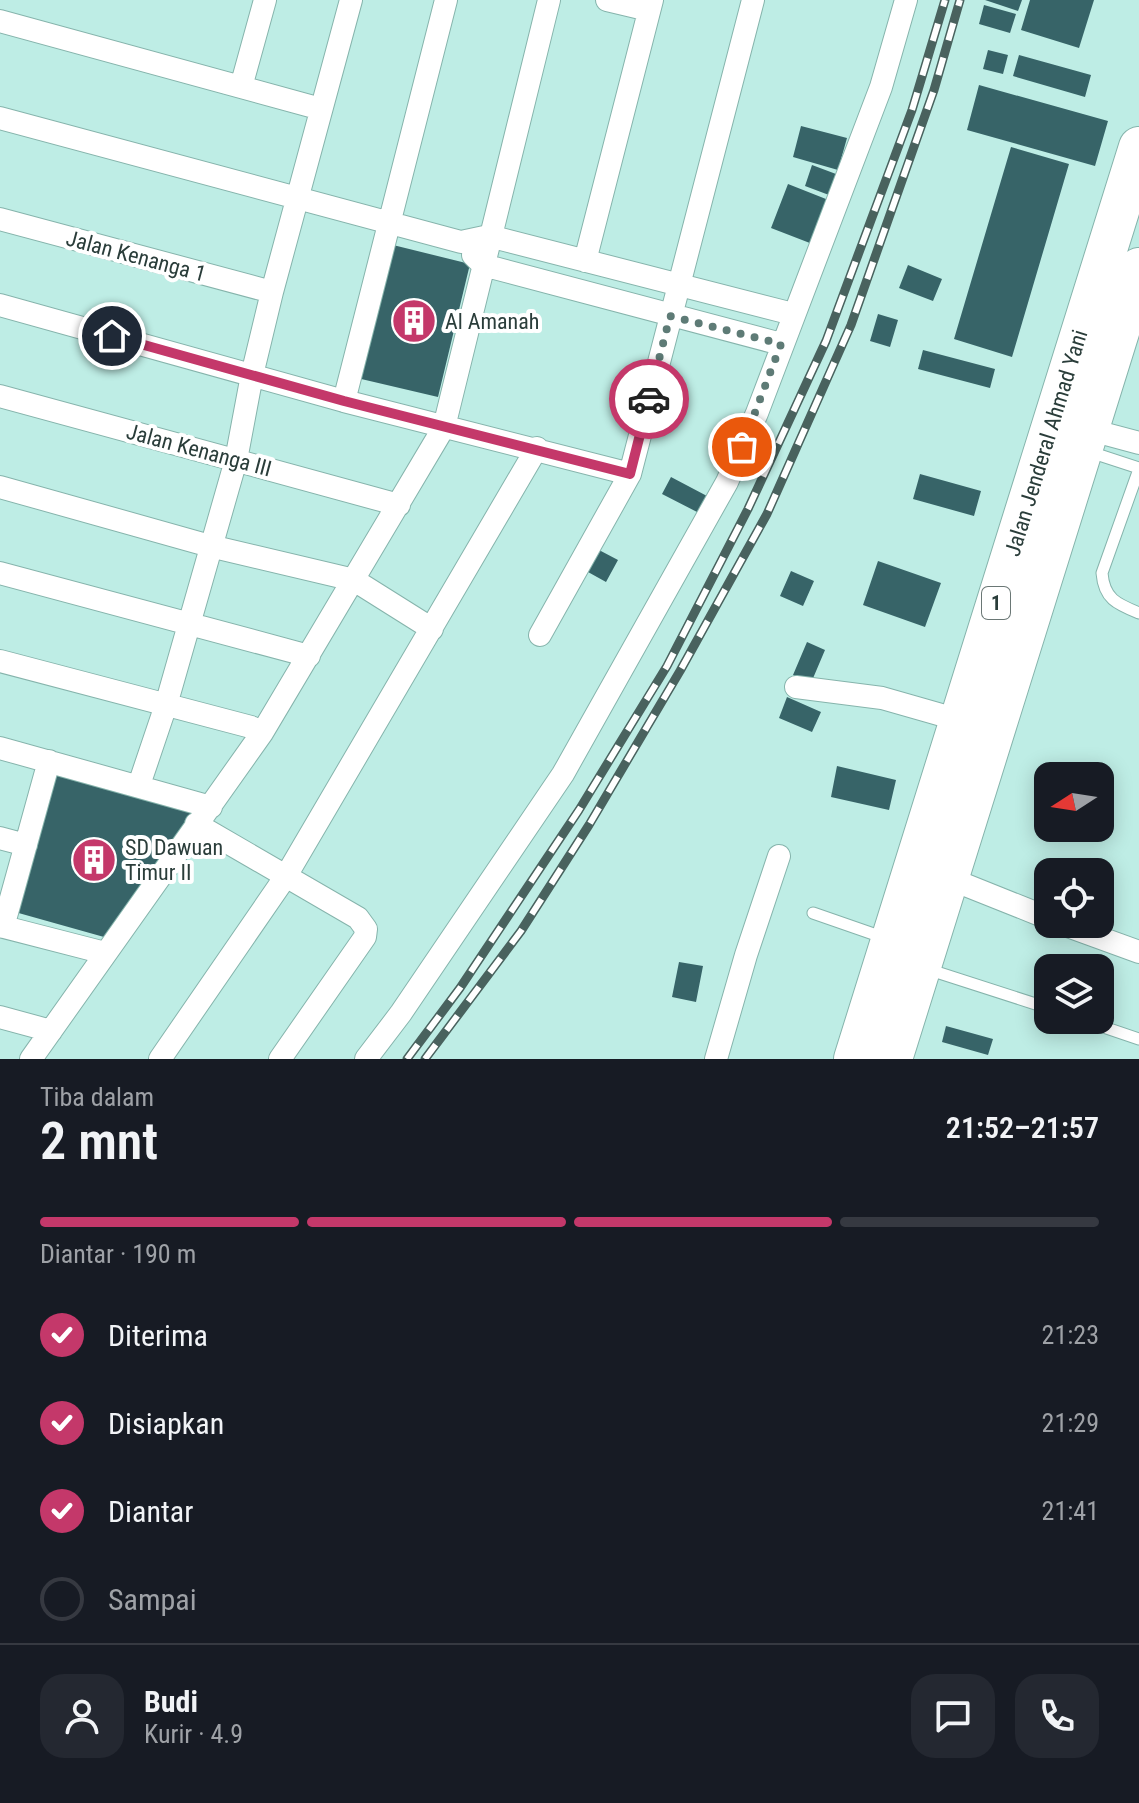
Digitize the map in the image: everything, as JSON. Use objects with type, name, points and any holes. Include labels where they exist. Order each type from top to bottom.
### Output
[{"type":"highway","name":"Jalan Jenderal Ahmad Yani","points":[[854,1059],[1139,147]]},
{"type":"highway","name":"Jalan Jenderal Ahmad Yani","points":[[892,1059],[1139,268]]},
{"type":"street","points":[[139,785],[166,705],[236,460],[272,292],[351,0]]},
{"type":"street","points":[[344,401],[446,0]]},
{"type":"street","points":[[31,1059],[262,733],[444,427],[549,0]]},
{"type":"street","points":[[585,261],[650,5],[607,0]]},
{"type":"street","points":[[540,635],[630,474],[753,0]]},
{"type":"street","points":[[366,1059],[401,1013],[563,774],[727,482],[757,413],[881,87],[906,0]]},
{"type":"street","points":[[241,87],[257,2]]},
{"type":"street","points":[[0,21],[321,109]]},
{"type":"street","points":[[0,118],[299,197],[388,224],[461,242],[489,236],[793,314]]},
{"type":"street","name":"Jalan Kenanga 1","points":[[0,219],[272,292]]},
{"type":"street","points":[[461,242],[483,265],[781,344]]},
{"type":"street","points":[[0,305],[344,401],[630,474]]},
{"type":"street","name":"Jalan Kenanga III","points":[[0,396],[399,505]]},
{"type":"street","points":[[1084,440],[1139,443]]},
{"type":"street","points":[[160,1059],[286,876],[537,448]]},
{"type":"street","points":[[0,487],[210,546],[354,580],[432,629]]},
{"type":"street","points":[[0,573],[309,656]]},
{"type":"street","points":[[0,661],[251,727],[262,733]]},
{"type":"street","points":[[796,687],[882,698],[959,720]]},
{"type":"street","points":[[0,748],[211,807]]},
{"type":"street","points":[[49,761],[2,927],[105,953]]},
{"type":"street","points":[[196,824],[358,918],[366,929],[365,937],[280,1059]]},
{"type":"street","points":[[0,838],[26,845]]},
{"type":"street","points":[[716,1059],[779,856]]},
{"type":"street","points":[[948,878],[1034,912]]},
{"type":"street","points":[[1100,938],[1139,952]]},
{"type":"street","points":[[0,1017],[51,1031]]},
{"type":"lane","points":[[1084,440],[1139,468],[1102,573],[1103,587],[1115,604],[1139,613]]},
{"type":"lane","points":[[813,913],[890,939]]},
{"type":"lane","points":[[921,967],[1034,1003]]},
{"type":"lane","points":[[1114,1031],[1139,1039]]},
{"type":"building","points":[[985,0],[1022,0],[1018,11]]},
{"type":"building","points":[[1030,0],[1094,0],[1079,48],[1021,30]]},
{"type":"building","points":[[984,5],[1016,14],[1010,33],[979,24]]},
{"type":"building","points":[[988,50],[1008,55],[1003,74],[983,69]]},
{"type":"building","points":[[1019,55],[1091,75],[1085,97],[1013,76]]},
{"type":"building","points":[[979,85],[1108,121],[1095,166],[967,130]]},
{"type":"building","points":[[801,126],[847,138],[838,170],[793,157]]},
{"type":"building","points":[[1011,147],[1069,164],[1012,357],[954,339]]},
{"type":"building","points":[[812,165],[836,174],[829,195],[805,186]]},
{"type":"building","points":[[788,184],[831,201],[815,245],[771,228]]},
{"type":"building","name":"Al Amanah","points":[[393,245],[470,264],[438,397],[357,378]]},
{"type":"building","points":[[908,265],[942,279],[933,301],[899,288]]},
{"type":"building","points":[[878,314],[898,320],[890,347],[870,341]]},
{"type":"building","points":[[923,350],[995,369],[990,388],[918,369]]},
{"type":"building","points":[[920,474],[981,491],[974,516],[913,499]]},
{"type":"building","points":[[671,477],[707,496],[699,513],[662,494]]},
{"type":"building","points":[[599,550],[618,560],[606,582],[588,572]]},
{"type":"building","points":[[878,561],[941,583],[925,627],[863,605]]},
{"type":"building","points":[[791,571],[814,581],[803,606],[780,596]]},
{"type":"building","points":[[807,642],[825,650],[811,683],[793,675]]},
{"type":"building","points":[[787,697],[821,712],[812,732],[779,718]]},
{"type":"building","points":[[837,766],[896,780],[889,810],[831,797]]},
{"type":"building","name":"SD Dawuan Timur II","points":[[50,767],[198,809],[104,937],[15,912]]},
{"type":"building","points":[[679,962],[703,966],[696,1002],[672,997]]},
{"type":"building","points":[[946,1026],[993,1039],[988,1055],[942,1042]]},
{"type":"railway","points":[[407,1059],[460,988],[579,810],[667,666],[748,509],[826,341],[912,110],[945,0]]},
{"type":"railway","points":[[425,1059],[521,931],[589,825],[680,671],[767,514],[851,325],[934,90],[960,0]]},
{"type":"way so far","points":[[649,399],[670,316],[781,344],[742,447]]},
{"type":"place","name":"Al Amanah","points":[[414,321]]},
{"type":"place","name":"SD Dawuan Timur II","points":[[94,860]]},
{"type":"route","points":[[112,336],[344,401],[630,474],[649,399]]}]
